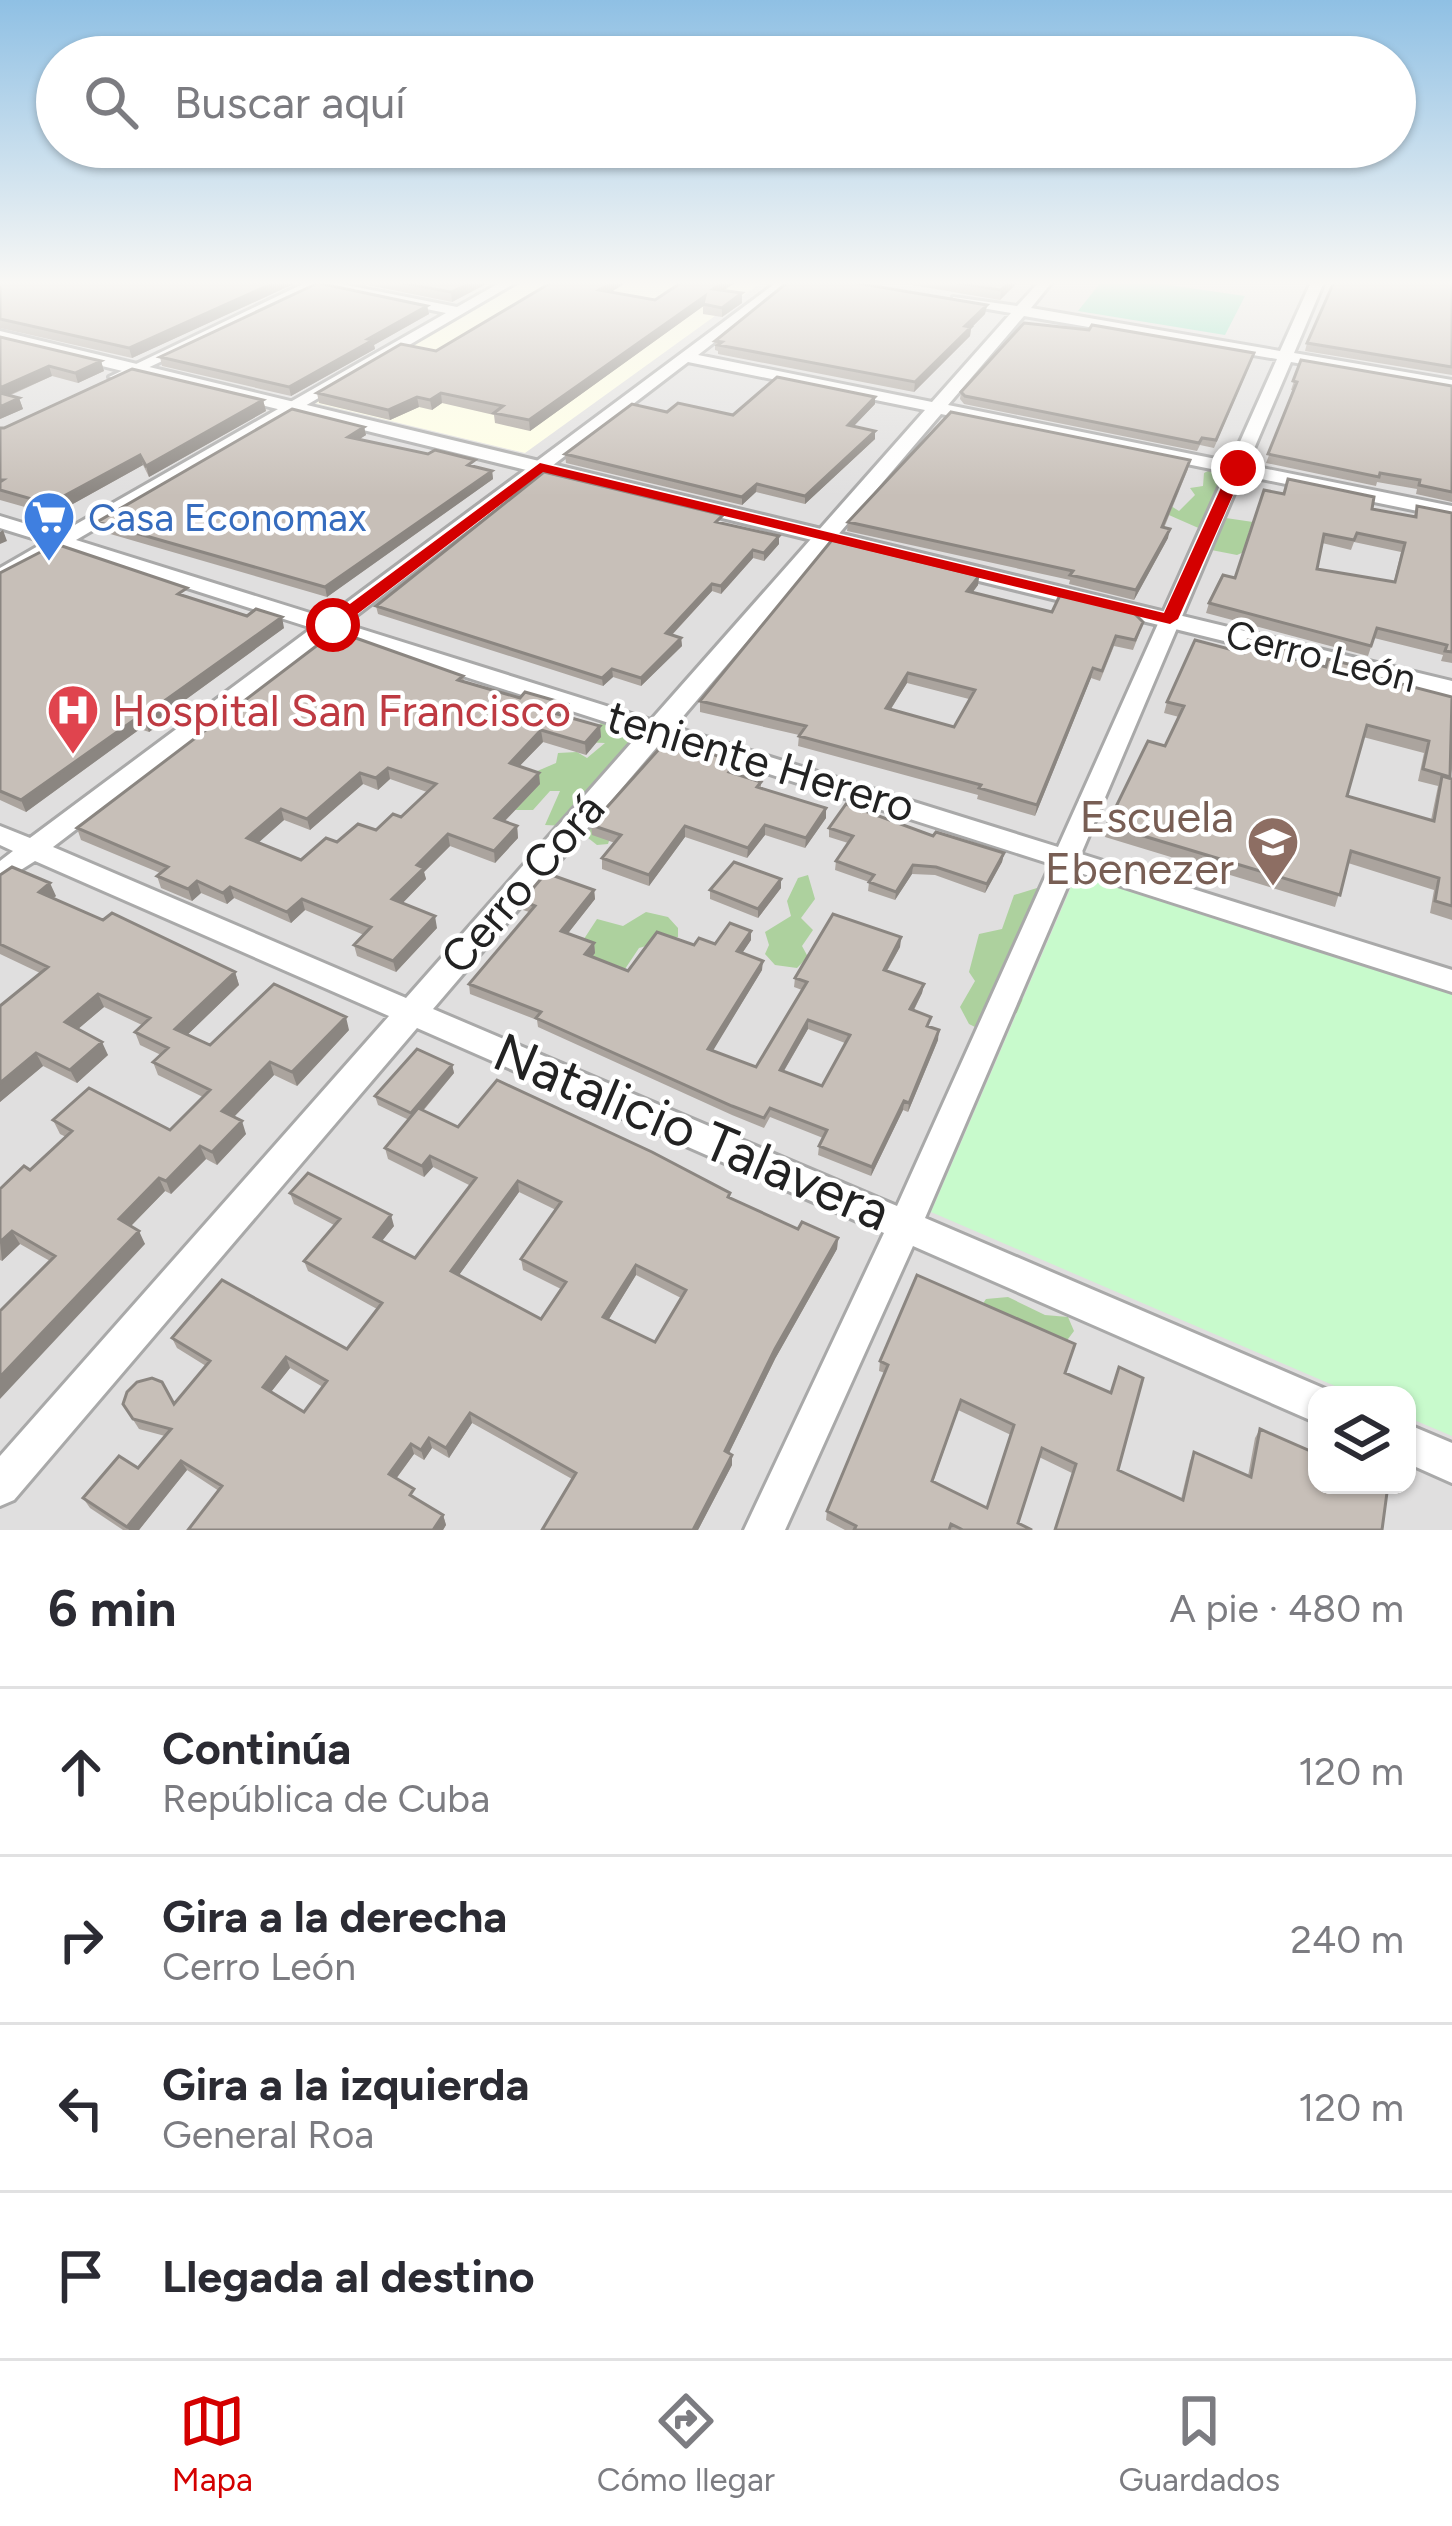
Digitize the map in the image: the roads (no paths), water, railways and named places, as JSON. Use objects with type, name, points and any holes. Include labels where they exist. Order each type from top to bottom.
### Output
[{"type":"street","name":"Cerro León","points":[[72,353],[1452,689]]},
{"type":"street","points":[[97,386],[168,353]]},
{"type":"street","points":[[0,576],[385,353]]},
{"type":"street","points":[[0,874],[689,353]]},
{"type":"street","name":"Cerro Corá","points":[[0,1486],[982,353]]},
{"type":"street","points":[[1271,353],[1452,385]]},
{"type":"street","points":[[764,1530],[906,1224],[1286,356]]},
{"type":"street","points":[[684,357],[1452,512]]},
{"type":"street","name":"teniente Herero","points":[[0,522],[1452,981]]},
{"type":"street","name":"Natalicio Talavera","points":[[0,835],[1308,1400]]},
{"type":"street","points":[[1416,1447],[1452,1463]]},
{"type":"place","name":"Casa Economax","points":[[49,563]]},
{"type":"place","name":"Hospital San Francisco","points":[[73,756]]},
{"type":"place","name":"Escuela Ebenezer","points":[[1273,888]]}]
